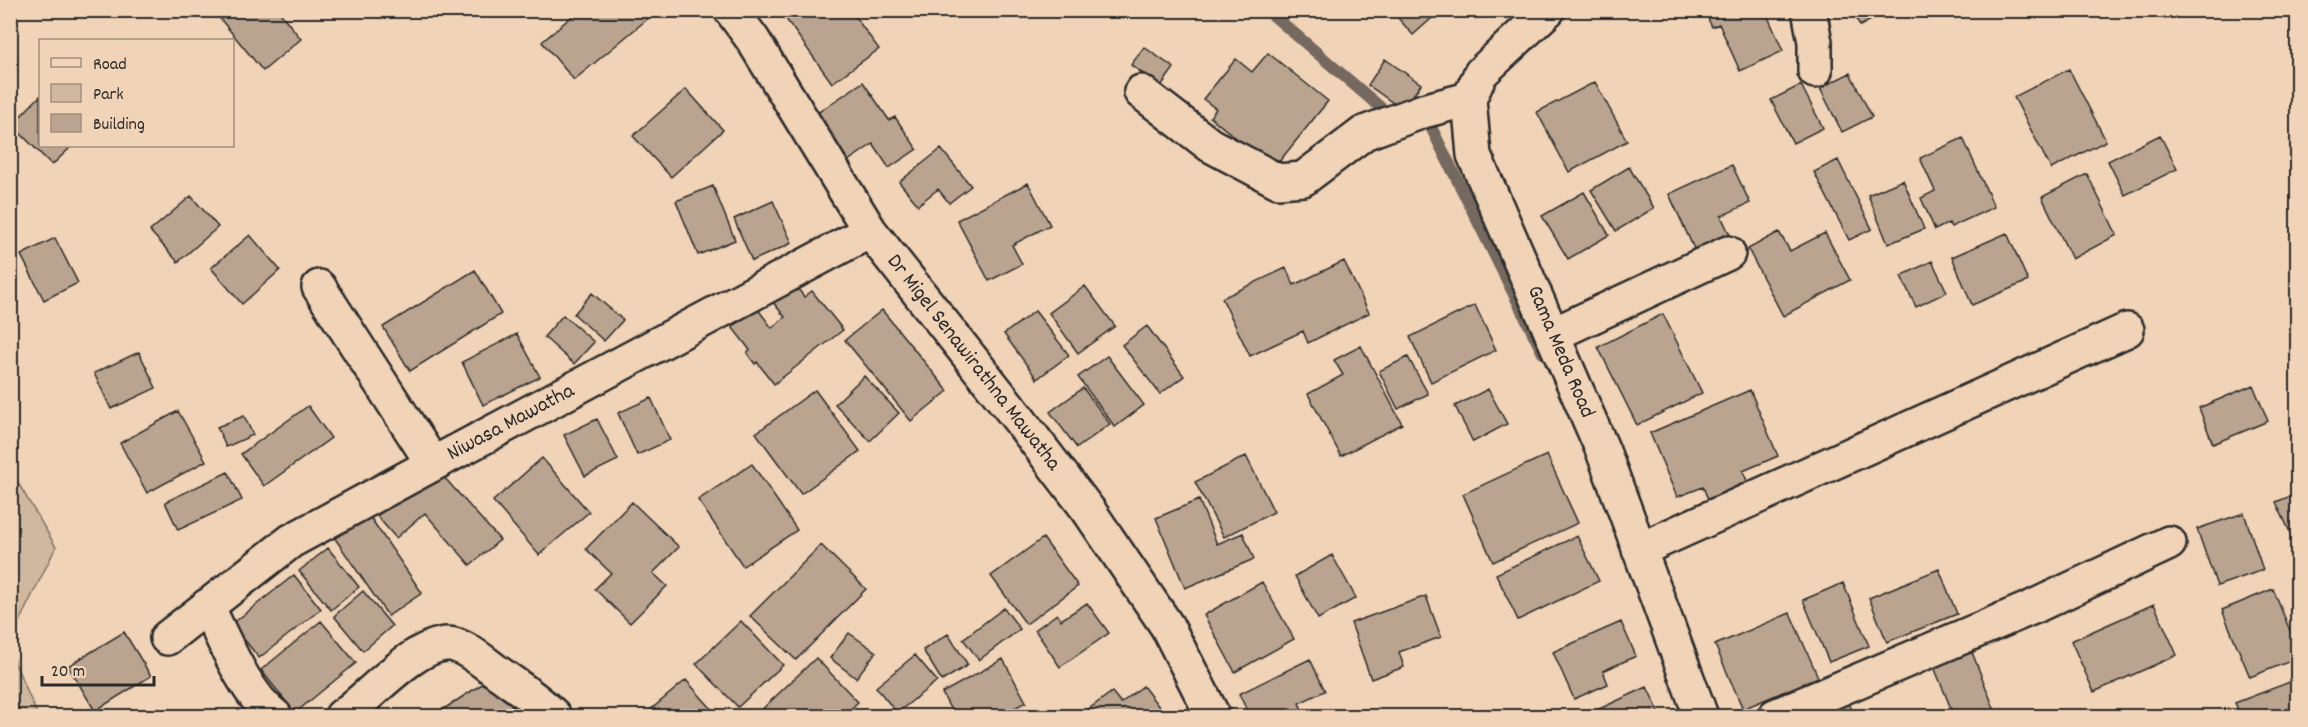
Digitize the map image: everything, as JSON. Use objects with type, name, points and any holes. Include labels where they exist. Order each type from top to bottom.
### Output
[{"type":"street","name":"Dr Migel Senawirathna Mawatha","points":[[731,10],[753,40],[870,231],[1089,511],[1167,626],[1213,717]]},
{"type":"street","points":[[1141,92],[1210,145],[1278,181],[1303,179],[1364,134],[1423,111],[1469,99],[1481,73],[1548,10]]},
{"type":"street","points":[[1809,10],[1815,42],[1815,71]]},
{"type":"street","name":"Gama Meda Road","points":[[1469,99],[1474,155],[1603,451],[1701,717]]},
{"type":"street","name":"Niwasa Mawatha","points":[[167,638],[291,541],[870,231]]},
{"type":"street","points":[[1552,335],[1728,253]]},
{"type":"street","points":[[319,287],[433,464]]},
{"type":"street","points":[[1639,550],[2127,330]]},
{"type":"street","points":[[1775,717],[2033,607],[2169,543]]},
{"type":"street","points":[[207,606],[239,670],[267,711],[275,717]]},
{"type":"street","points":[[342,717],[359,705],[389,675],[426,650],[448,644],[474,655],[554,717]]},
{"type":"green space","points":[[11,471],[56,547],[10,638]]},
{"type":"green space","points":[[11,654],[38,716],[11,716]]},
{"type":"building","points":[[213,10],[278,10],[301,39],[263,71]]},
{"type":"building","points":[[579,10],[657,11],[574,80],[542,42]]},
{"type":"building","points":[[790,10],[850,10],[879,49],[832,83],[783,15]]},
{"type":"building","points":[[1391,10],[1441,10],[1413,35]]},
{"type":"building","points":[[1704,10],[1765,10],[1783,51],[1740,71],[1719,24],[1712,27]]},
{"type":"building","points":[[1852,10],[1890,10],[1860,26]]},
{"type":"building","points":[[1144,47],[1174,68],[1161,86],[1131,65]]},
{"type":"building","points":[[1268,53],[1328,101],[1274,168],[1210,117],[1216,109],[1203,99],[1236,59],[1252,72]]},
{"type":"building","points":[[1385,59],[1421,84],[1403,110],[1368,85]]},
{"type":"building","points":[[2069,69],[2106,141],[2051,169],[2014,97]]},
{"type":"building","points":[[1850,73],[1872,117],[1842,132],[1820,88]]},
{"type":"building","points":[[863,82],[889,120],[895,117],[917,149],[889,168],[873,144],[845,163],[813,116]]},
{"type":"building","points":[[1595,82],[1627,141],[1569,172],[1537,112]]},
{"type":"building","points":[[1801,85],[1823,128],[1793,143],[1771,100]]},
{"type":"building","points":[[686,89],[723,130],[671,177],[633,136]]},
{"type":"building","points":[[39,97],[39,147],[71,147],[52,165],[12,125]]},
{"type":"building","points":[[2160,135],[2177,169],[2125,195],[2108,161]]},
{"type":"building","points":[[1963,138],[1994,207],[1951,227],[1949,223],[1935,230],[1921,198],[1935,191],[1920,158]]},
{"type":"building","points":[[941,149],[971,186],[949,203],[938,189],[918,205],[899,182]]},
{"type":"building","points":[[1838,160],[1872,229],[1849,240],[1814,172]]},
{"type":"building","points":[[1732,165],[1750,203],[1721,216],[1731,237],[1696,253],[1669,194]]},
{"type":"building","points":[[1629,167],[1654,208],[1616,231],[1591,190]]},
{"type":"building","points":[[2087,174],[2117,235],[2072,259],[2042,197]]},
{"type":"building","points":[[1903,180],[1924,229],[1888,244],[1868,195]]},
{"type":"building","points":[[1028,183],[1050,225],[1012,245],[1022,264],[989,281],[957,220]]},
{"type":"building","points":[[713,186],[735,240],[698,255],[676,201]]},
{"type":"building","points":[[1584,192],[1609,235],[1568,259],[1542,216]]},
{"type":"building","points":[[191,196],[218,227],[178,262],[150,231]]},
{"type":"building","points":[[773,201],[792,243],[752,261],[734,219]]},
{"type":"building","points":[[1779,232],[1790,251],[1825,233],[1850,280],[1783,316],[1748,249]]},
{"type":"building","points":[[2007,233],[2028,281],[1972,305],[1952,257]]},
{"type":"building","points":[[250,235],[280,270],[242,304],[211,268]]},
{"type":"building","points":[[55,238],[78,283],[44,300],[21,255]]},
{"type":"building","points":[[1344,261],[1369,313],[1308,343],[1303,331],[1250,356],[1222,298],[1286,268],[1294,285]]},
{"type":"building","points":[[1932,261],[1947,292],[1916,307],[1901,276]]},
{"type":"building","points":[[475,270],[501,314],[410,371],[383,327]]},
{"type":"building","points":[[794,283],[804,297],[812,291],[843,330],[774,384],[757,362],[755,364],[747,353],[750,350],[732,327],[757,308],[772,328],[785,317],[772,301]]},
{"type":"building","points":[[1085,286],[1115,326],[1078,353],[1049,313]]},
{"type":"building","points":[[592,293],[623,320],[604,341],[574,314]]},
{"type":"building","points":[[1475,305],[1496,350],[1431,382],[1410,337]]},
{"type":"building","points":[[882,310],[948,391],[911,421],[845,340]]},
{"type":"building","points":[[1035,311],[1069,355],[1037,379],[1004,334]]},
{"type":"building","points":[[1663,314],[1702,393],[1637,425],[1598,347]]},
{"type":"building","points":[[563,315],[594,342],[574,364],[544,337]]},
{"type":"building","points":[[1147,326],[1184,376],[1160,394],[1122,345]]},
{"type":"building","points":[[517,334],[540,377],[483,405],[462,362]]},
{"type":"building","points":[[1361,346],[1402,424],[1341,456],[1308,394],[1343,375],[1334,360]]},
{"type":"building","points":[[139,352],[156,388],[111,409],[94,373]]},
{"type":"building","points":[[1107,356],[1144,405],[1115,427],[1078,377]]},
{"type":"building","points":[[1408,357],[1428,394],[1398,409],[1379,371]]},
{"type":"building","points":[[864,376],[899,413],[870,441],[835,404]]},
{"type":"building","points":[[2253,385],[2268,421],[2213,444],[2199,408]]},
{"type":"building","points":[[1083,388],[1110,424],[1077,448],[1050,412]]},
{"type":"building","points":[[1488,389],[1507,424],[1473,442],[1455,406]]},
{"type":"building","points":[[815,390],[860,451],[801,494],[756,433]]},
{"type":"building","points":[[1750,390],[1778,456],[1743,471],[1752,493],[1712,509],[1703,487],[1677,497],[1650,433]]},
{"type":"building","points":[[651,398],[670,440],[637,455],[618,413]]},
{"type":"building","points":[[308,406],[331,438],[264,486],[241,454]]},
{"type":"building","points":[[178,411],[206,461],[147,493],[120,443]]},
{"type":"building","points":[[244,416],[253,435],[226,447],[217,427]]},
{"type":"building","points":[[597,419],[618,460],[585,476],[564,435]]},
{"type":"building","points":[[1547,455],[1578,523],[1493,562],[1463,494]]},
{"type":"building","points":[[1246,456],[1274,512],[1224,537],[1195,482]]},
{"type":"building","points":[[542,458],[589,512],[539,555],[493,501]]},
{"type":"building","points":[[752,464],[797,530],[743,566],[698,500]]},
{"type":"building","points":[[435,467],[500,540],[470,565],[425,513],[396,538],[377,516]]},
{"type":"building","points":[[228,472],[242,500],[178,530],[165,502]]},
{"type":"building","points":[[2298,493],[2298,539],[2294,541],[2276,502]]},
{"type":"building","points":[[1199,500],[1217,544],[1243,533],[1254,559],[1185,588],[1156,518]]},
{"type":"building","points":[[632,502],[679,547],[653,573],[667,586],[630,623],[595,589],[611,573],[586,549]]},
{"type":"building","points":[[2244,513],[2263,570],[2217,586],[2197,529]]},
{"type":"building","points":[[368,514],[422,593],[388,616],[334,537]]},
{"type":"building","points":[[1577,536],[1599,581],[1518,620],[1496,574]]},
{"type":"building","points":[[1043,538],[1078,586],[1026,624],[991,576]]},
{"type":"building","points":[[821,545],[866,589],[796,660],[750,616]]},
{"type":"building","points":[[328,548],[359,587],[331,610],[299,571]]},
{"type":"building","points":[[1332,555],[1356,598],[1318,619],[1295,576]]},
{"type":"building","points":[[1939,569],[1957,614],[1887,642],[1869,598]]},
{"type":"building","points":[[294,575],[321,609],[259,658],[232,624]]},
{"type":"building","points":[[1262,582],[1294,639],[1235,672],[1204,615]]},
{"type":"building","points":[[1843,583],[1869,646],[1829,662],[1803,600]]},
{"type":"building","points":[[2273,589],[2298,650],[2298,658],[2250,677],[2222,610]]},
{"type":"building","points":[[363,591],[392,626],[363,651],[334,616]]},
{"type":"building","points":[[1426,596],[1441,637],[1399,652],[1404,667],[1371,679],[1351,623]]},
{"type":"building","points":[[1087,603],[1109,633],[1060,667],[1035,630],[1057,614],[1061,620]]},
{"type":"building","points":[[2154,604],[2177,655],[2094,692],[2071,641]]},
{"type":"building","points":[[1004,608],[1020,629],[979,660],[963,639]]},
{"type":"building","points":[[1790,613],[1818,677],[1743,709],[1715,645]]},
{"type":"building","points":[[321,621],[356,663],[295,713],[261,670]]},
{"type":"building","points":[[741,621],[783,665],[738,707],[696,664]]},
{"type":"building","points":[[1621,622],[1636,656],[1603,671],[1608,684],[1574,699],[1553,652]]},
{"type":"building","points":[[124,632],[151,676],[95,711],[68,666]]},
{"type":"building","points":[[849,633],[876,652],[856,678],[830,658]]},
{"type":"building","points":[[948,634],[968,665],[942,681],[923,650]]},
{"type":"building","points":[[1968,642],[1997,716],[1954,716],[1930,657]]},
{"type":"building","points":[[915,655],[937,681],[897,713],[876,687]]},
{"type":"building","points":[[816,658],[858,702],[843,716],[755,716]]},
{"type":"building","points":[[1003,659],[1026,702],[999,716],[954,716],[942,693]]},
{"type":"building","points":[[1310,659],[1325,691],[1299,703],[1305,716],[1250,716],[1239,694]]},
{"type":"building","points":[[493,677],[514,709],[502,716],[443,716],[439,712]]},
{"type":"building","points":[[686,680],[718,716],[643,716]]},
{"type":"building","points":[[2295,680],[2298,686],[2298,716],[2241,716],[2235,703]]},
{"type":"building","points":[[1143,686],[1166,716],[1079,716],[1112,692],[1121,703]]},
{"type":"building","points":[[1647,687],[1661,716],[1584,716]]},
{"type":"building","points":[[1848,700],[1854,716],[1808,716]]},
{"type":"waterway","points":[[1267,10],[1394,119]]},
{"type":"waterway","points":[[1418,121],[1429,123],[1543,353]]}]
